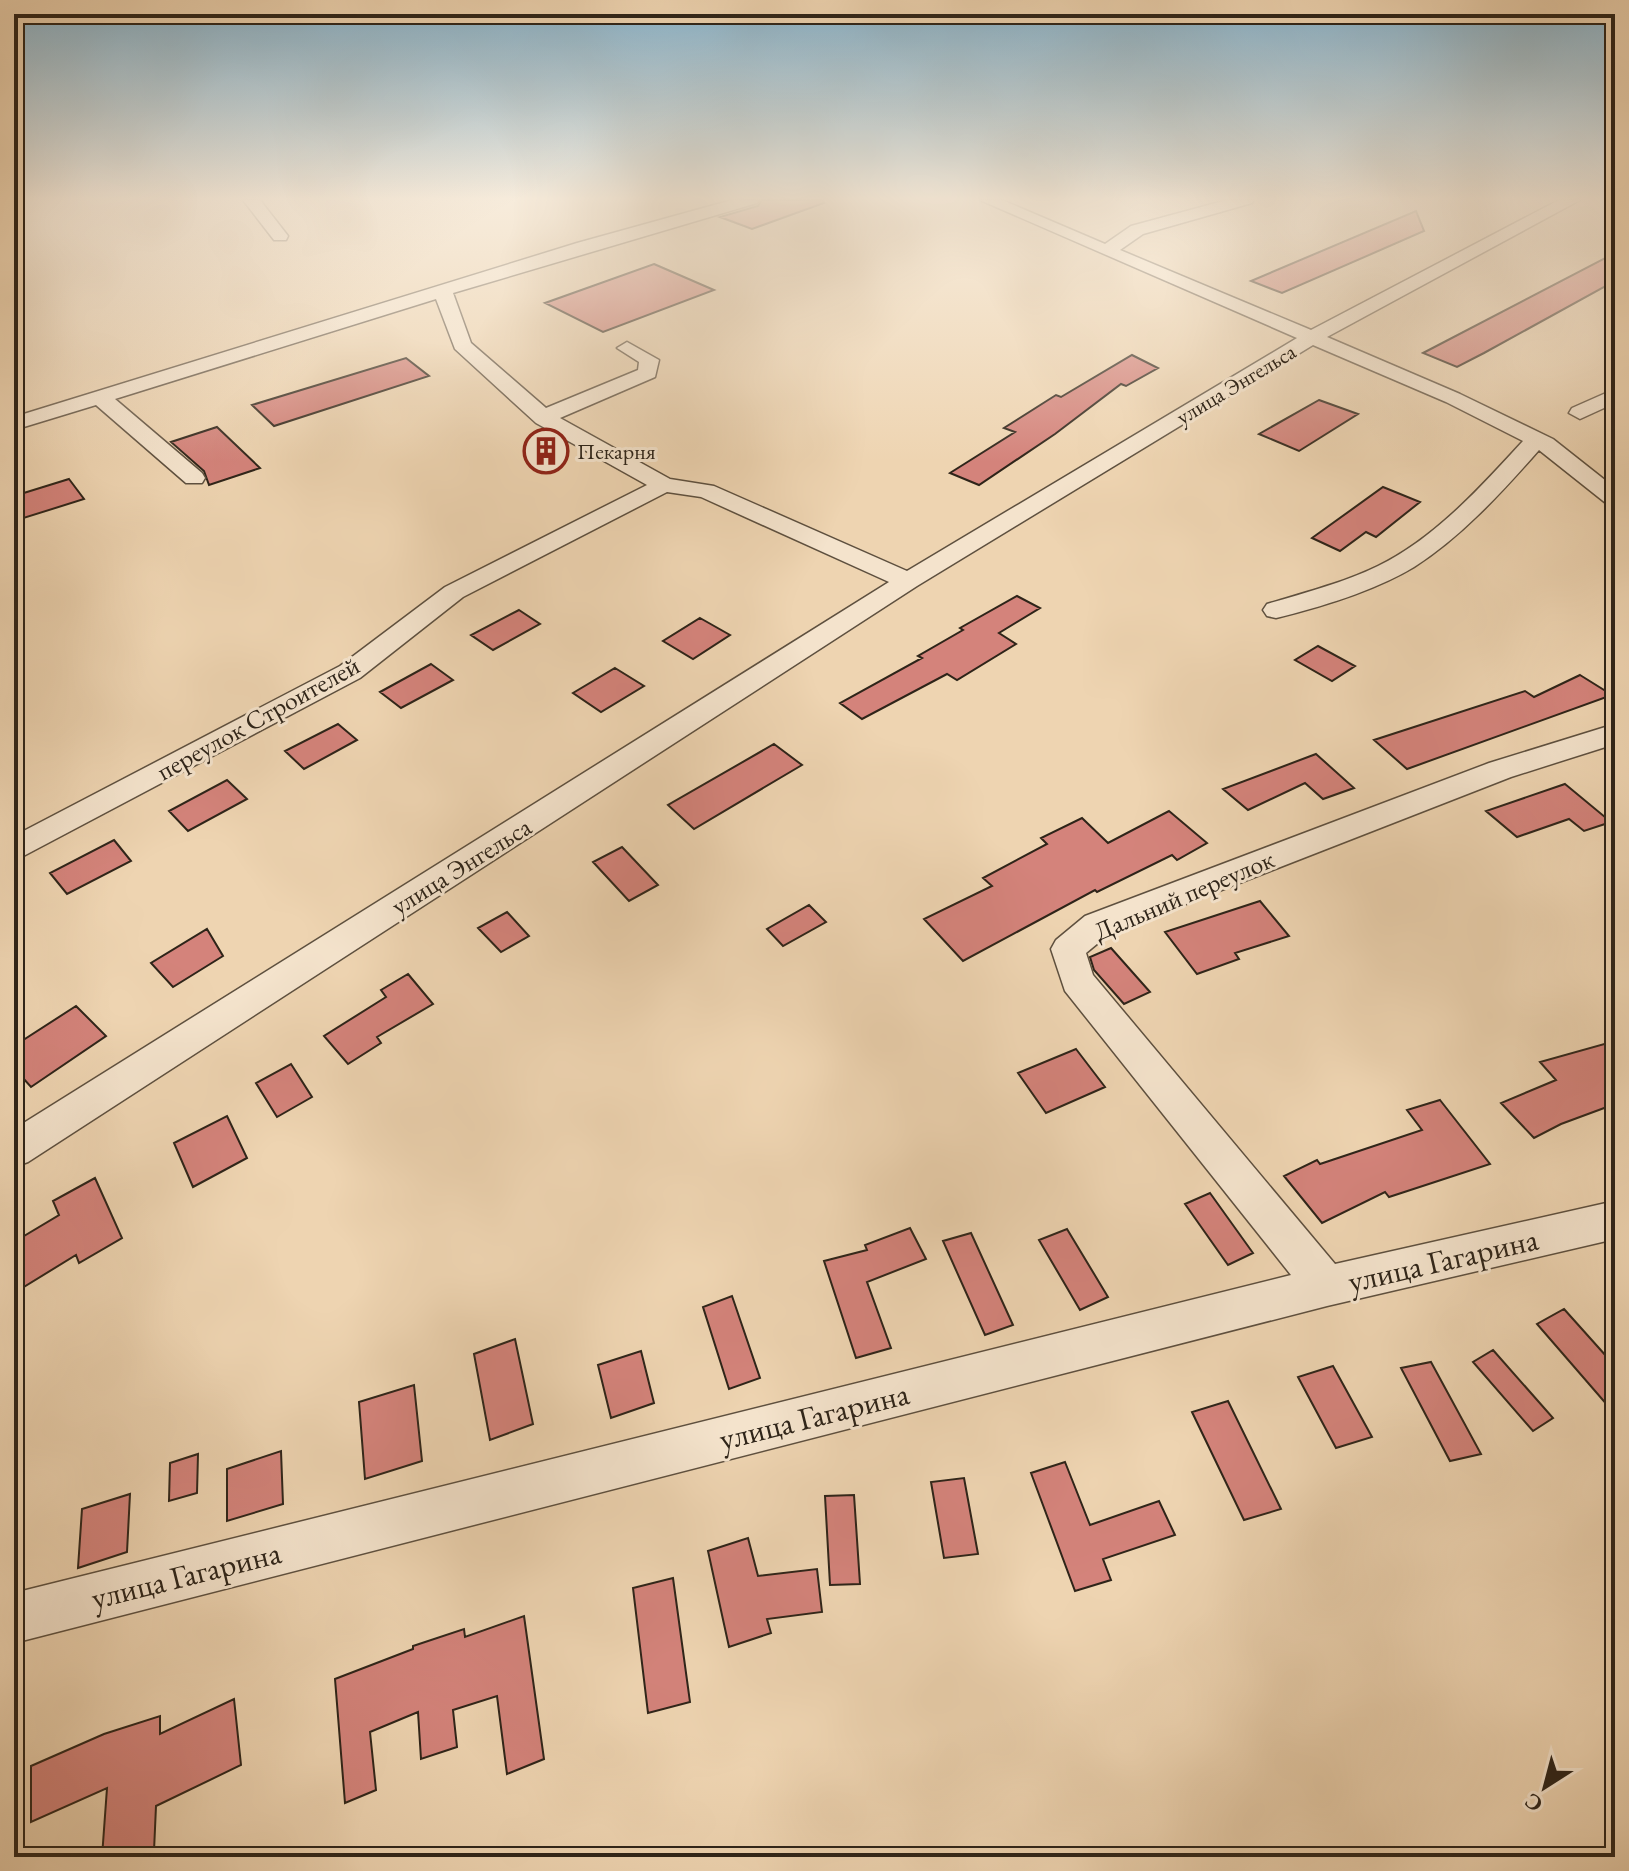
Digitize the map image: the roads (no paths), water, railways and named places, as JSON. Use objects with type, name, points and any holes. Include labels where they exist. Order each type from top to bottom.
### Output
[{"type":"street","points":[[14,424],[455,287]]},
{"type":"street","points":[[1191,287],[1453,398],[1540,442],[1615,499]]},
{"type":"street","name":"улица Энгельса","points":[[14,1150],[908,581],[1311,338],[1407,287]]},
{"type":"street","points":[[443,291],[462,345],[544,418],[664,485],[706,491],[908,581]]},
{"type":"street","points":[[544,418],[648,373],[649,360],[627,348]]},
{"type":"street","points":[[1580,413],[1615,395]]},
{"type":"street","points":[[99,397],[194,478]]},
{"type":"street","points":[[1276,610],[1390,570],[1441,533],[1540,442]]},
{"type":"street","name":"переулок Строителей","points":[[14,850],[350,672],[454,592],[664,485]]},
{"type":"street","name":"Дальний переулок","points":[[1327,1286],[1077,981],[1068,949],[1097,925],[1500,770],[1615,734]]},
{"type":"street","name":"улица Гагарина","points":[[14,1618],[1327,1286],[1615,1220]]},
{"type":"place","name":"Пекарня","points":[[546,451]]}]
